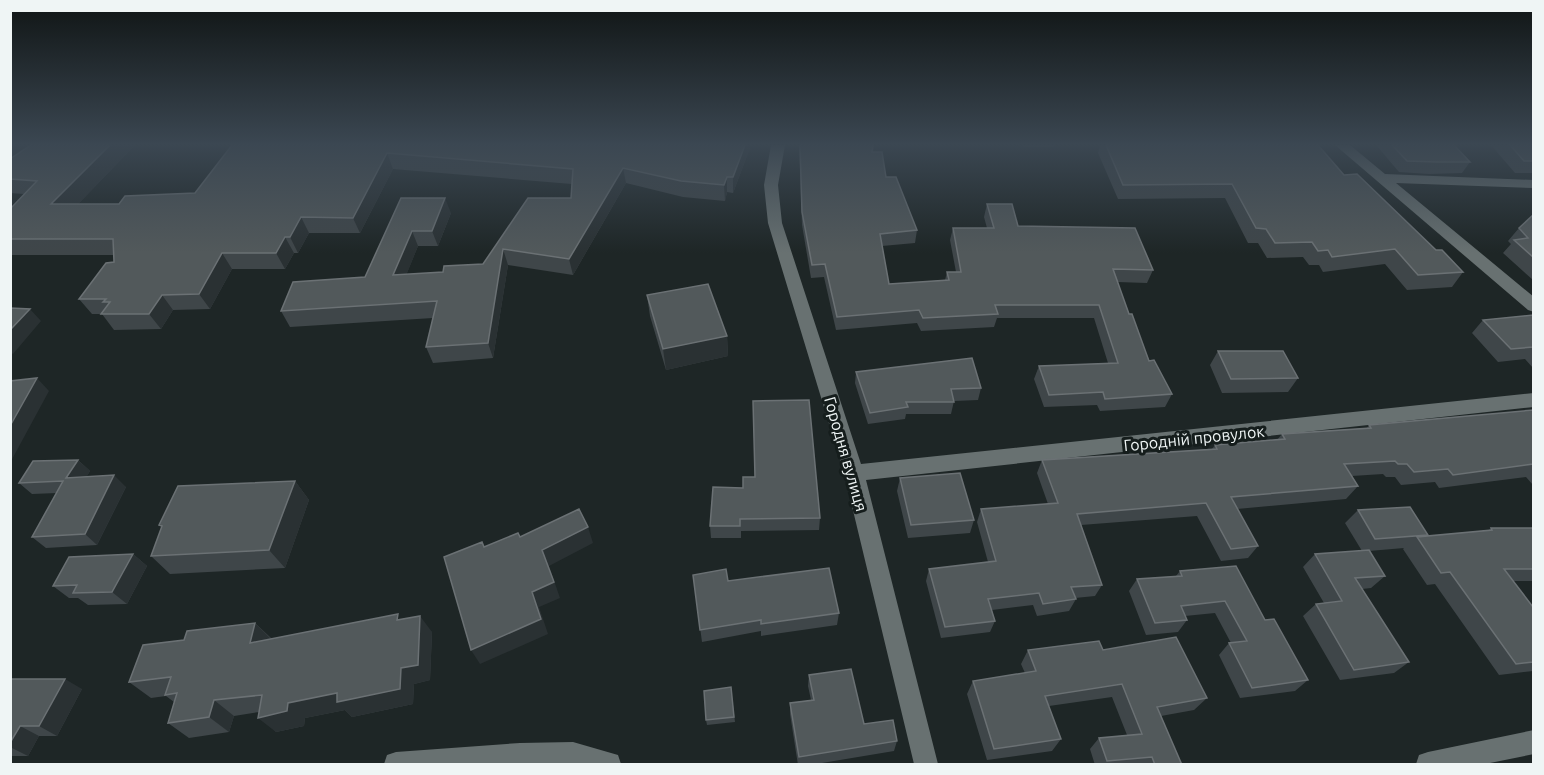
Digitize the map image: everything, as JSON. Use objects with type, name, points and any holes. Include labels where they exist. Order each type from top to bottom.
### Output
[{"type":"street","name":"Городня вулиця","points":[[772,181],[775,224],[854,473],[926,765]]},
{"type":"street","points":[[1384,181],[1533,306]]},
{"type":"street","points":[[1477,181],[1533,183]]},
{"type":"street","name":"Городній провулок","points":[[854,473],[1533,400]]},
{"type":"street","points":[[1428,765],[1533,742]]},
{"type":"street","points":[[396,765],[520,755],[573,754],[609,765]]},
{"type":"building","points":[[37,181],[74,181],[51,204],[119,204],[125,196],[195,193],[204,181],[372,181],[353,218],[301,217],[290,237],[285,237],[276,253],[222,253],[199,294],[162,295],[149,314],[101,314],[110,302],[103,302],[106,299],[79,299],[106,263],[114,262],[113,239],[10,239],[10,209]]},
{"type":"building","points":[[572,181],[615,181],[569,259],[503,249],[488,343],[426,347],[437,301],[281,311],[293,282],[365,277],[401,198],[445,198],[432,231],[412,231],[393,275],[443,272],[444,266],[483,264],[528,198],[571,198]]},
{"type":"building","points":[[683,181],[725,181],[724,185]]},
{"type":"building","points":[[801,181],[898,181],[917,230],[880,234],[889,284],[949,280],[947,272],[961,272],[953,228],[994,228],[987,204],[1012,204],[1018,226],[1135,228],[1153,270],[1113,269],[1149,361],[1154,360],[1172,394],[1105,399],[1103,392],[1049,395],[1039,366],[1118,363],[1099,305],[995,305],[998,314],[923,318],[919,310],[837,317],[825,264],[812,265],[802,212]]},
{"type":"building","points":[[1121,181],[1364,181],[1436,250],[1442,250],[1463,272],[1418,275],[1395,249],[1332,257],[1328,250],[1318,251],[1312,242],[1275,243],[1266,229],[1256,228],[1232,184],[1123,185]]},
{"type":"building","points":[[1533,215],[1533,257],[1514,240],[1528,238],[1519,228]]},
{"type":"building","points":[[708,284],[727,336],[663,349],[647,295]]},
{"type":"building","points":[[10,308],[30,309],[10,330]]},
{"type":"building","points":[[1533,315],[1533,347],[1511,349],[1483,320]]},
{"type":"building","points":[[1218,351],[1283,351],[1298,378],[1231,379]]},
{"type":"building","points":[[972,358],[981,388],[951,389],[954,402],[906,402],[908,407],[870,413],[856,372]]},
{"type":"building","points":[[37,378],[10,426],[10,381]]},
{"type":"building","points":[[809,400],[820,518],[740,519],[740,526],[710,526],[713,487],[743,488],[743,477],[755,477],[753,401]]},
{"type":"building","points":[[1533,410],[1533,464],[1453,475],[1448,469],[1414,472],[1407,464],[1398,464],[1395,461],[1344,464],[1358,486],[1231,497],[1258,546],[1231,549],[1206,503],[1077,514],[1102,585],[1071,587],[1076,599],[1043,604],[1039,593],[988,599],[995,621],[945,627],[929,569],[996,561],[981,509],[1058,503],[1042,460],[1217,449],[1215,445],[1285,439],[1282,434],[1371,428],[1369,425]]},
{"type":"building","points":[[78,460],[66,478],[114,475],[85,534],[32,537],[63,481],[19,483],[33,461]]},
{"type":"building","points":[[960,473],[974,520],[911,525],[900,478]]},
{"type":"building","points":[[295,481],[269,550],[151,556],[162,526],[159,525],[178,486]]},
{"type":"building","points":[[1410,507],[1428,535],[1375,539],[1358,510]]},
{"type":"building","points":[[579,509],[588,527],[542,550],[554,582],[532,592],[541,619],[471,650],[444,557],[482,542],[484,547],[518,533],[520,537]]},
{"type":"building","points":[[1491,528],[1533,528],[1533,569],[1504,569],[1533,607],[1533,662],[1516,664],[1450,572],[1441,573],[1417,537],[1492,530]]},
{"type":"building","points":[[1369,550],[1385,576],[1355,578],[1409,662],[1354,670],[1316,604],[1342,601],[1315,554]]},
{"type":"building","points":[[133,554],[112,592],[73,593],[77,585],[53,586],[69,557]]},
{"type":"building","points":[[1236,566],[1265,620],[1274,619],[1308,680],[1252,688],[1229,643],[1247,641],[1225,601],[1181,606],[1187,620],[1155,623],[1137,579],[1182,576],[1180,571]]},
{"type":"building","points":[[829,568],[839,613],[761,624],[761,620],[700,630],[693,575],[726,569],[728,581]]},
{"type":"building","points":[[398,614],[397,620],[420,616],[418,665],[401,668],[400,689],[337,702],[337,693],[288,703],[287,711],[258,718],[262,695],[214,700],[209,717],[168,723],[177,693],[165,695],[171,677],[129,682],[143,645],[184,640],[187,631],[255,623],[250,643]]},
{"type":"building","points":[[1176,637],[1207,698],[1157,707],[1182,765],[1155,765],[1152,757],[1107,761],[1099,738],[1142,734],[1122,684],[1045,696],[1061,739],[994,749],[973,681],[1036,671],[1028,650],[1099,641],[1103,650]]},
{"type":"building","points":[[851,669],[864,724],[893,720],[897,741],[799,757],[790,703],[814,700],[809,675]]},
{"type":"building","points":[[10,679],[65,679],[39,726],[20,726],[10,743]]},
{"type":"building","points":[[731,687],[734,717],[706,720],[704,691]]}]
